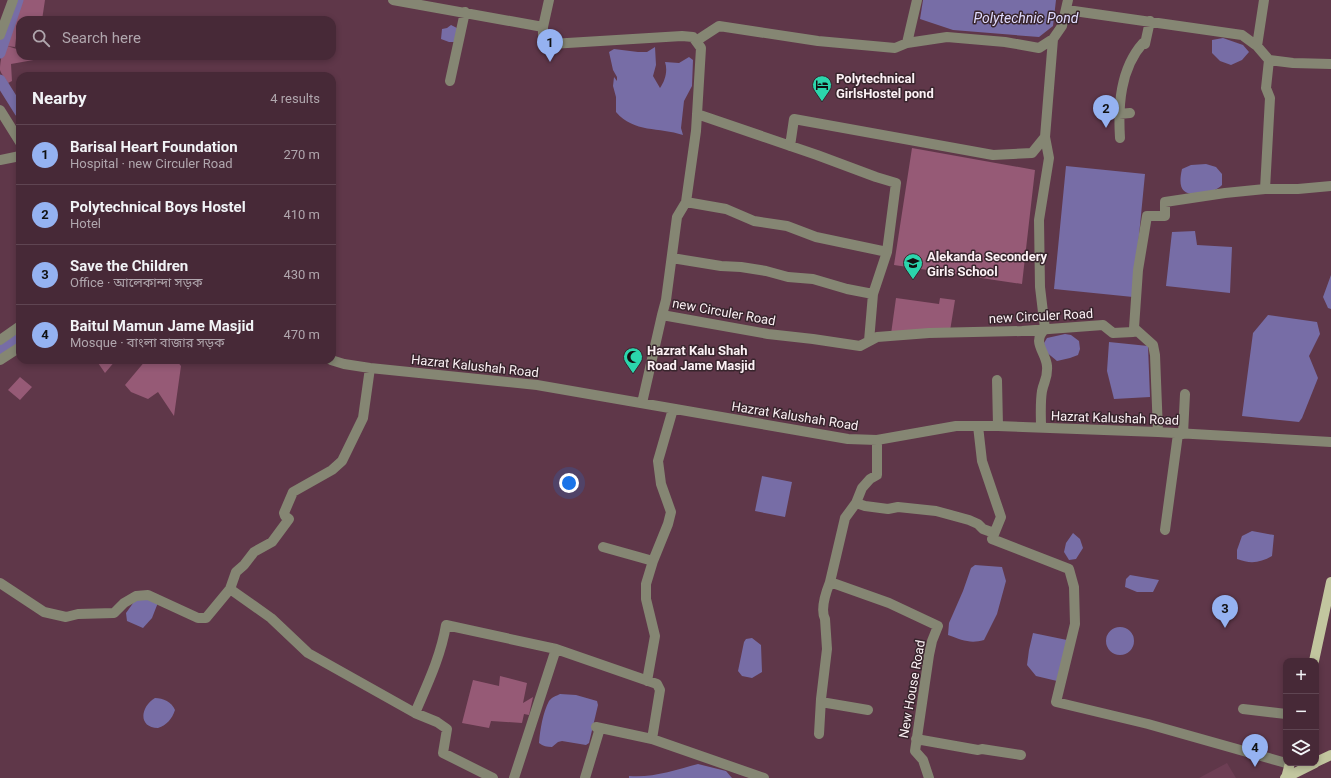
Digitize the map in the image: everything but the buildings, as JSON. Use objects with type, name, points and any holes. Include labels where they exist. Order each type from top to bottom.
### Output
[{"type":"main road","points":[[1315,658],[1331,582]]},
{"type":"main road","points":[[1319,761],[1331,755]]},
{"type":"main road","points":[[1286,778],[1288,766]]},
{"type":"main road","points":[[1286,778],[1309,766]]},
{"type":"street","points":[[0,35],[13,0]]},
{"type":"street","points":[[392,0],[543,27]]},
{"type":"street","points":[[549,0],[543,27],[543,38],[551,44],[682,36],[693,37],[696,41],[719,26],[818,40],[895,48],[908,43],[947,36],[1005,42],[1039,48],[1053,38],[1062,26],[1068,5],[1150,21],[1242,34],[1257,46],[1269,60],[1293,63],[1331,64]]},
{"type":"street","points":[[908,43],[917,0]]},
{"type":"street","points":[[1257,46],[1264,0]]},
{"type":"street","points":[[450,82],[465,12]]},
{"type":"street","points":[[1120,138],[1119,114],[1121,93],[1135,52],[1143,43],[1146,44],[1150,21]]},
{"type":"street","points":[[1041,428],[1041,398],[1042,388],[1047,378],[1047,365],[1039,341],[1040,334],[1045,329],[1039,272],[1039,220],[1049,158],[1044,137],[1053,38]]},
{"type":"street","name":"new Circuler Road","points":[[696,41],[701,48],[696,131],[686,202],[677,217],[666,300],[662,315],[768,334],[860,346],[877,338],[929,332],[1022,331],[1103,325],[1113,332],[1133,332],[1134,328]]},
{"type":"street","points":[[1265,189],[1270,98],[1266,88],[1269,60]]},
{"type":"street","points":[[0,110],[16,136]]},
{"type":"street","points":[[1119,114],[1130,113]]},
{"type":"street","points":[[697,114],[896,183],[886,252],[873,294],[869,341]]},
{"type":"street","points":[[790,146],[794,119],[993,155],[1032,153],[1044,137]]},
{"type":"street","points":[[0,160],[16,157]]},
{"type":"street","points":[[1158,432],[1155,355],[1153,344],[1134,328],[1138,270],[1147,216],[1165,216],[1165,202],[1265,189],[1298,189],[1331,186]]},
{"type":"street","points":[[686,202],[726,210],[754,222],[787,226],[816,237],[886,252]]},
{"type":"street","points":[[672,258],[721,266],[741,267],[766,271],[788,278],[813,279],[847,289],[873,294]]},
{"type":"street","points":[[642,403],[662,315]]},
{"type":"street","points":[[0,340],[16,329]]},
{"type":"street","points":[[0,360],[16,349]]},
{"type":"street","name":"Hazrat Kalushah Road","points":[[336,362],[370,368],[537,385],[848,439],[877,440],[956,426],[998,426],[1158,432],[1331,442]]},
{"type":"street","points":[[0,583],[44,612],[66,617],[78,614],[114,613],[124,603],[136,596],[148,594],[198,618],[206,618],[230,589],[236,572],[244,565],[254,552],[272,542],[286,524],[289,519],[284,513],[293,492],[332,470],[342,462],[363,418],[370,368]]},
{"type":"street","points":[[997,380],[998,426]]},
{"type":"street","points":[[1165,530],[1181,434],[1185,394]]},
{"type":"street","points":[[647,681],[655,636],[646,599],[646,584],[671,512],[661,484],[658,461],[673,409]]},
{"type":"street","points":[[978,426],[982,461],[1001,517],[992,539],[1070,569],[1074,587],[1075,624],[1056,702],[1148,724],[1283,762]]},
{"type":"street","points":[[819,734],[827,649],[825,619],[823,615],[826,592],[830,582],[845,518],[856,503],[862,488],[870,479],[877,475],[877,440]]},
{"type":"street","points":[[856,503],[888,510],[898,507],[936,511],[969,520],[978,524],[983,529],[994,533]]},
{"type":"street","points":[[603,547],[653,561]]},
{"type":"street","name":"New House Road","points":[[830,582],[889,603],[937,625],[938,627],[928,655],[915,751],[923,760],[928,778]]},
{"type":"street","points":[[230,589],[271,618],[308,653],[415,713],[447,728],[443,754],[493,778]]},
{"type":"street","points":[[415,713],[431,679],[445,634],[446,625],[556,649],[657,684],[660,690],[652,739]]},
{"type":"street","points":[[514,778],[556,649]]},
{"type":"street","points":[[821,702],[868,710]]},
{"type":"street","points":[[1243,709],[1283,714]]},
{"type":"street","points":[[585,778],[598,728],[652,739],[737,773],[764,778]]},
{"type":"street","points":[[916,740],[1021,755]]},
{"type":"shaded area","points":[[18,0],[45,0],[43,16],[16,16],[15,47],[7,46],[16,49],[16,60],[33,60],[11,64],[12,81],[8,83],[0,70],[2,55]]},
{"type":"shaded area","points":[[912,148],[1035,170],[1022,284],[894,265]]},
{"type":"shaded area","points":[[896,298],[939,304],[940,298],[955,300],[950,331],[891,334]]},
{"type":"shaded area","points":[[99,364],[113,364],[105,373]]},
{"type":"shaded area","points":[[143,364],[179,364],[181,366],[174,416],[158,392],[148,399],[131,392],[125,385]]},
{"type":"shaded area","points":[[20,377],[32,387],[20,400],[8,390]]},
{"type":"shaded area","points":[[500,676],[527,683],[523,703],[533,697],[529,715],[524,714],[522,723],[491,721],[489,728],[462,723],[473,680],[499,686]]},
{"type":"shaded area","points":[[1227,763],[1236,778],[1199,778]]},
{"type":"water","name":"Polytechnic Pond","points":[[923,0],[1056,0],[1053,26],[1039,37],[953,30],[920,19]]},
{"type":"water","points":[[451,25],[457,28],[455,42],[449,42],[441,39],[442,29]]},
{"type":"water","points":[[1223,38],[1243,45],[1249,52],[1242,60],[1231,65],[1220,61],[1212,53],[1212,40]]},
{"type":"water","points":[[655,47],[656,65],[653,76],[660,88],[666,76],[665,62],[679,63],[689,57],[693,60],[692,86],[684,101],[681,128],[683,135],[639,126],[623,119],[616,112],[616,97],[613,86],[614,77],[617,81],[617,77],[613,70],[609,52],[614,49],[647,52]]},
{"type":"water","points":[[1206,164],[1216,167],[1222,174],[1222,185],[1205,193],[1192,194],[1184,191],[1181,183],[1182,169],[1191,165]]},
{"type":"water","points":[[1066,166],[1145,174],[1133,297],[1054,289]]},
{"type":"water","points":[[1195,231],[1197,245],[1232,247],[1230,293],[1166,286],[1172,232]]},
{"type":"water","points":[[1331,275],[1331,309],[1328,308],[1323,297]]},
{"type":"water","points":[[1268,315],[1317,322],[1320,334],[1309,356],[1318,378],[1299,422],[1242,416],[1253,333]]},
{"type":"water","points":[[1065,334],[1071,335],[1079,341],[1080,349],[1078,355],[1057,361],[1045,351],[1044,343],[1047,338]]},
{"type":"water","points":[[1109,342],[1148,346],[1150,397],[1114,399],[1107,371]]},
{"type":"water","points":[[762,476],[792,482],[785,517],[755,511]]},
{"type":"water","points":[[1252,531],[1274,535],[1272,556],[1255,562],[1246,562],[1237,559],[1237,550],[1242,536]]},
{"type":"water","points":[[1073,533],[1080,539],[1083,548],[1076,559],[1069,560],[1064,552],[1066,543]]},
{"type":"water","points":[[975,565],[1002,567],[1006,581],[997,614],[984,640],[970,641],[948,635],[949,623],[971,568]]},
{"type":"water","points":[[1130,575],[1159,580],[1153,592],[1137,592],[1125,587],[1126,579]]},
{"type":"water","points":[[136,599],[159,600],[152,618],[143,628],[127,621],[126,613]]},
{"type":"water","points":[[1120,627],[1130,631],[1134,641],[1130,651],[1120,655],[1110,651],[1106,641],[1110,631]]},
{"type":"water","points":[[1033,633],[1067,640],[1057,681],[1036,676],[1027,665]]},
{"type":"water","points":[[752,638],[761,645],[762,672],[752,678],[742,676],[738,671],[744,642],[746,639]]},
{"type":"water","points":[[560,694],[576,695],[597,701],[598,705],[589,743],[586,745],[562,741],[550,747],[539,743],[542,721],[547,705],[551,698]]},
{"type":"water","points":[[155,698],[167,701],[174,707],[175,710],[169,721],[158,728],[147,725],[143,716],[146,706]]},
{"type":"water","points":[[698,764],[726,771],[732,778],[629,778],[629,776],[647,776],[664,773]]},
{"type":"waterway","points":[[0,53],[18,0]]},
{"type":"waterway","points":[[0,80],[16,106]]},
{"type":"waterway","points":[[0,351],[16,341]]},
{"type":"place","name":"Barisal Heart Foundation","points":[[550,62]]},
{"type":"place","name":"Polytechnical GirlsHostel pond","points":[[822,102]]},
{"type":"place","name":"Polytechnical Boys Hostel","points":[[1106,128]]},
{"type":"place","name":"Alekanda Secondery Girls School","points":[[913,280]]},
{"type":"place","name":"Hazrat Kalu Shah Road Jame Masjid","points":[[633,374]]},
{"type":"place","name":"Save the Children","points":[[1225,628]]},
{"type":"place","name":"Baitul Mamun Jame Masjid","points":[[1255,767]]}]
